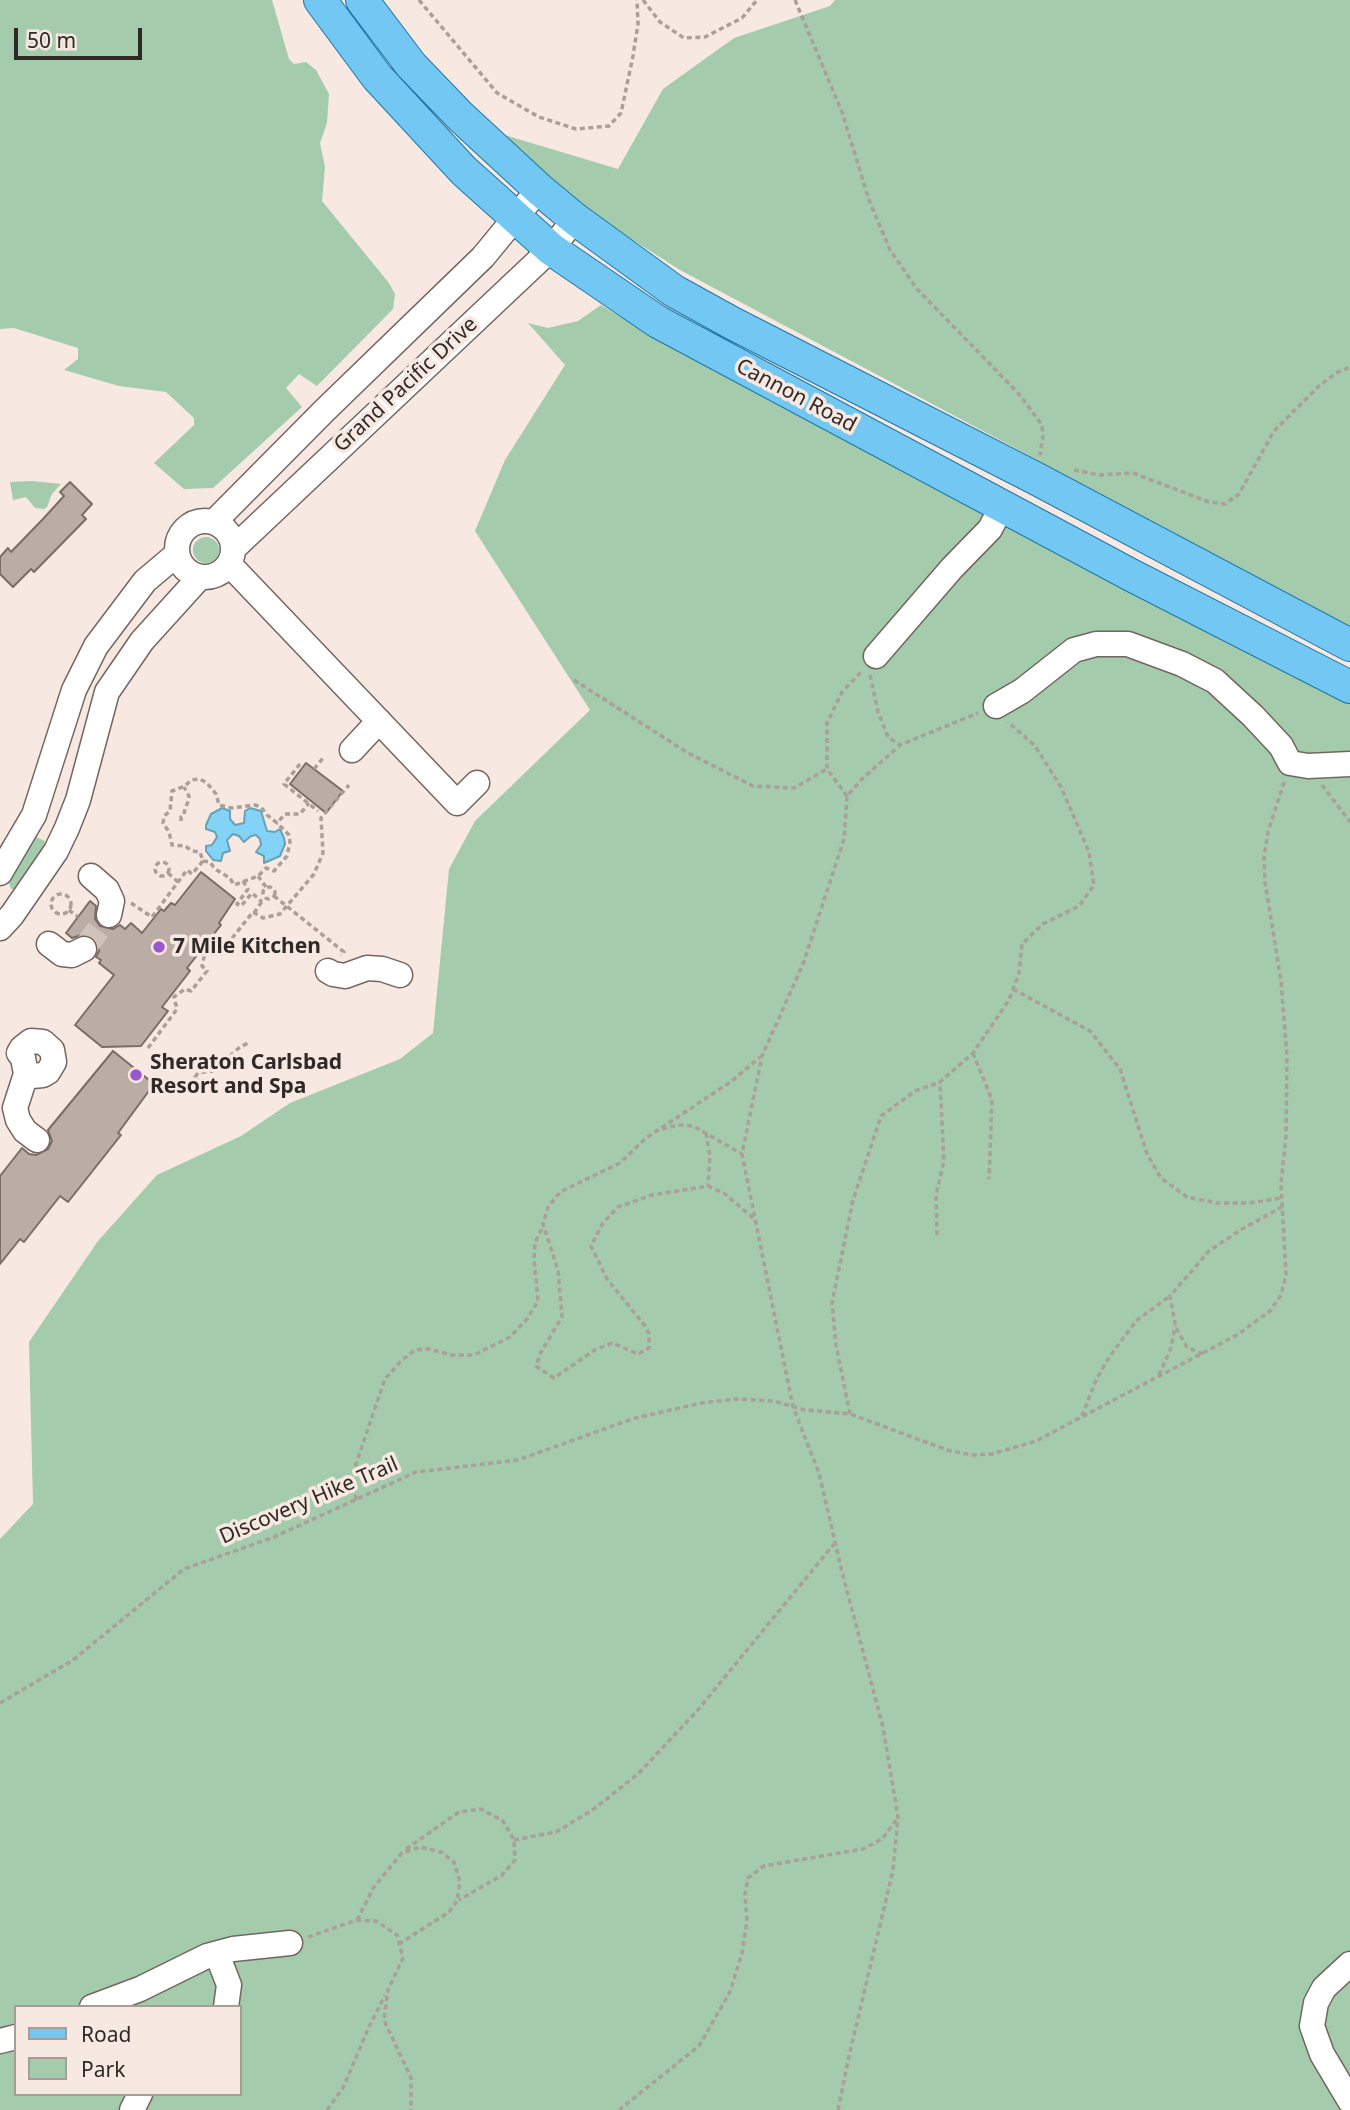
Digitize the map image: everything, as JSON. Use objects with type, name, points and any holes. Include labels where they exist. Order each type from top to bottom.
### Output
[{"type":"main road","name":"Cannon Road","points":[[320,0],[377,77],[464,171],[551,249],[658,322],[1002,506],[1350,687]]},
{"type":"main road","name":"Cannon Road","points":[[362,0],[411,65],[460,116],[575,219],[674,291],[708,310],[1050,473],[1350,645]]},
{"type":"street","name":"Grand Pacific Drive","points":[[214,522],[483,257],[539,189]]},
{"type":"street","name":"Grand Pacific Drive","points":[[231,556],[350,437],[551,249],[575,219]]},
{"type":"street","points":[[324,411],[350,437]]},
{"type":"street","points":[[876,656],[944,577],[990,529],[1002,506]]},
{"type":"street","points":[[231,556],[216,575],[200,577],[185,569],[177,554],[179,539],[187,527],[199,521],[214,522],[228,532],[231,556],[379,721],[457,803],[477,783]]},
{"type":"street","points":[[0,873],[35,811],[75,690],[94,651],[145,580],[177,554]]},
{"type":"street","points":[[0,928],[12,915],[55,851],[67,828],[78,800],[107,692],[142,642],[200,577]]},
{"type":"street","points":[[996,706],[1022,691],[1074,650],[1096,644],[1128,644],[1182,664],[1215,681],[1299,765],[1350,764]]},
{"type":"street","points":[[94,651],[123,669]]},
{"type":"street","points":[[352,750],[379,721]]},
{"type":"street","points":[[35,811],[67,828]]},
{"type":"street","points":[[91,876],[107,890],[119,908]]},
{"type":"street","points":[[49,944],[62,954],[72,956],[84,949]]},
{"type":"street","points":[[333,965],[333,974],[345,976],[367,968],[400,975]]},
{"type":"street","points":[[26,1074],[15,1108],[18,1121],[25,1131],[37,1140]]},
{"type":"street","points":[[82,2004],[140,1989],[195,1960],[233,1949],[290,1943]]},
{"type":"street","points":[[217,1954],[229,1985],[226,2005]]},
{"type":"street","points":[[1350,1964],[1324,1988],[1316,2003],[1312,2026],[1322,2054],[1350,2101]]},
{"type":"path","points":[[419,0],[497,93],[539,117],[576,129],[608,126],[621,113],[638,24],[637,0]]},
{"type":"path","points":[[643,0],[660,22],[684,38],[705,37],[742,18],[757,0]]},
{"type":"path","points":[[795,0],[842,112],[869,200],[890,250],[917,289],[1019,394],[1042,425],[1050,473],[1133,473],[1209,502],[1225,503],[1239,494],[1274,431],[1319,386],[1336,373],[1350,367]]},
{"type":"path","points":[[876,656],[869,677],[878,712],[888,737],[900,744]]},
{"type":"path","points":[[847,796],[827,769],[827,723],[842,692],[876,656]]},
{"type":"path","points":[[573,680],[688,753],[752,786],[794,788],[827,769]]},
{"type":"path","points":[[838,2110],[893,1870],[898,1817],[883,1727],[819,1473],[793,1407],[742,1154],[762,1056],[803,964],[844,839],[847,796],[900,744],[996,706],[1006,720],[1035,746],[1061,787],[1089,852],[1094,885],[1079,906],[1043,924],[1022,944],[1019,973],[1009,1000],[972,1053],[940,1082],[915,1091],[881,1116],[853,1199],[832,1303],[836,1345],[850,1414]]},
{"type":"path","points":[[314,769],[323,758]]},
{"type":"path","points":[[300,764],[284,784],[318,811]]},
{"type":"path","points":[[1299,765],[1350,822]]},
{"type":"path","name":"Discovery Hike Trail","points":[[0,1703],[73,1660],[184,1569],[274,1537],[416,1472],[518,1460],[632,1419],[701,1403],[736,1399],[774,1401],[805,1410],[850,1414],[947,1450],[972,1455],[992,1454],[1036,1441],[1237,1335],[1270,1311],[1280,1294],[1286,1275],[1281,1184],[1286,1136],[1287,1056],[1281,980],[1265,882],[1264,857],[1268,832],[1299,765]]},
{"type":"path","points":[[200,779],[213,789],[219,805],[231,808],[256,805],[261,807],[289,835],[290,849],[274,871],[266,869],[258,876],[234,886],[230,878],[215,869],[210,862],[203,861],[200,852],[185,846],[172,845],[169,832],[163,823],[164,816],[170,811],[172,791],[184,787],[191,780],[200,779]]},
{"type":"path","points":[[254,913],[263,918],[272,917],[288,907],[319,864],[323,843],[321,818],[349,785]]},
{"type":"path","points":[[181,821],[189,800],[184,787]]},
{"type":"path","points":[[277,822],[285,814],[300,814],[309,803]]},
{"type":"path","points":[[119,908],[152,917],[187,870],[192,874],[203,861]]},
{"type":"path","points":[[168,873],[178,882]]},
{"type":"path","points":[[258,876],[266,887],[273,888],[274,896],[344,952],[333,965]]},
{"type":"path","points":[[243,881],[248,889],[237,904],[241,906],[252,893],[263,900],[274,896]]},
{"type":"path","points":[[148,1048],[177,1009],[174,997],[185,989],[191,991],[207,971],[202,966],[205,953],[221,944],[225,947],[263,900],[262,892],[266,887]]},
{"type":"path","points":[[62,894],[68,897],[71,903],[69,910],[61,914],[55,912],[51,904],[53,898],[62,894]]},
{"type":"path","points":[[69,910],[78,917]]},
{"type":"path","points":[[1013,989],[1090,1031],[1120,1069],[1147,1154],[1161,1178],[1186,1197],[1217,1203],[1249,1203],[1282,1198]]},
{"type":"path","points":[[208,1088],[194,1077],[198,1073],[213,1071],[248,1043]]},
{"type":"path","points":[[972,1053],[992,1100],[989,1179]]},
{"type":"path","points":[[356,1500],[356,1464],[385,1379],[401,1361],[415,1350],[474,1355],[510,1337],[527,1319],[538,1301],[534,1259],[536,1243],[548,1207],[560,1192],[620,1163],[657,1130],[732,1081],[762,1056]]},
{"type":"path","points":[[937,1236],[936,1195],[944,1161],[944,1119],[940,1082]]},
{"type":"path","points":[[657,1130],[678,1125],[693,1126],[742,1154]]},
{"type":"path","points":[[706,1133],[710,1156],[708,1186]]},
{"type":"path","points":[[543,1224],[558,1270],[562,1317],[541,1352],[536,1366],[554,1378],[595,1350],[612,1343],[638,1354],[649,1348],[646,1327],[607,1279],[591,1246],[603,1223],[618,1207],[652,1195],[708,1186],[725,1194],[753,1218]]},
{"type":"path","points":[[1082,1417],[1096,1380],[1136,1321],[1170,1296],[1209,1251],[1282,1207]]},
{"type":"path","points":[[1170,1296],[1175,1323],[1187,1348],[1203,1353]]},
{"type":"path","points":[[1158,1377],[1171,1348],[1175,1323]]},
{"type":"path","points":[[514,1840],[556,1832],[594,1809],[638,1774],[697,1711],[835,1544]]},
{"type":"path","points":[[357,1920],[374,1887],[401,1853],[459,1812],[481,1809],[503,1821],[514,1840],[515,1860],[502,1875],[457,1901],[449,1912],[399,1944]]},
{"type":"path","points":[[620,2110],[699,2046],[730,1992],[742,1953],[747,1921],[744,1894],[748,1878],[764,1866],[863,1849],[882,1839],[898,1817]]},
{"type":"path","points":[[401,1853],[420,1847],[441,1852],[454,1862],[460,1882],[457,1901]]},
{"type":"path","points":[[290,1943],[357,1920],[376,1921],[397,1935],[403,1958],[343,2088],[327,2110]]},
{"type":"path","points":[[388,1990],[384,2020],[411,2078],[411,2110]]},
{"type":"green space","points":[[0,0],[272,0],[289,59],[294,64],[306,62],[316,70],[329,94],[327,123],[320,143],[325,167],[322,201],[389,283],[395,294],[393,309],[317,386],[299,374],[286,388],[302,407],[213,488],[184,489],[154,463],[194,425],[194,418],[166,392],[119,386],[64,370],[78,359],[78,348],[14,328],[0,329]]},
{"type":"green space","points":[[835,0],[1350,0],[1350,626],[680,270],[603,221],[498,133],[618,169],[663,89],[734,38],[830,6]]},
{"type":"green space","points":[[601,305],[663,343],[1350,703],[1350,2110],[0,2110],[0,1539],[33,1504],[29,1342],[98,1241],[157,1175],[241,1136],[290,1103],[400,1059],[433,1033],[449,869],[475,821],[590,710],[475,531],[505,460],[565,365],[528,323],[548,328],[578,321]]},
{"type":"green space","points":[[10,482],[61,484],[44,509],[35,508],[26,497],[13,500]]},
{"type":"green space","points":[[206,537],[215,541],[219,550],[215,559],[206,563],[197,559],[193,550],[197,541]]},
{"type":"green space","points":[[36,837],[45,841],[42,851],[17,889],[11,889],[8,880]]},
{"type":"water","points":[[222,808],[230,811],[230,819],[235,825],[244,823],[245,811],[250,808],[261,811],[267,831],[275,832],[280,829],[284,838],[285,844],[280,856],[264,863],[264,856],[256,852],[261,845],[256,835],[244,842],[233,834],[227,840],[230,851],[223,853],[221,861],[213,860],[206,851],[206,846],[212,845],[217,837],[215,832],[206,829],[206,825],[211,814]]},
{"type":"building","points":[[70,482],[92,504],[82,515],[86,519],[34,572],[31,569],[13,587],[0,574],[0,557],[8,548],[11,552],[43,519],[64,496],[60,492]]},
{"type":"building","points":[[306,763],[343,791],[326,813],[290,784]]},
{"type":"building","name":"7 Mile Kitchen","points":[[201,872],[235,899],[219,923],[221,925],[187,968],[190,971],[162,1007],[168,1011],[141,1046],[102,1047],[75,1025],[114,975],[99,963],[101,960],[96,957],[99,951],[98,943],[93,937],[84,934],[72,938],[66,933],[90,901],[96,906],[95,919],[100,926],[113,929],[120,925],[125,929],[131,923],[142,933],[161,909],[164,911],[171,903],[175,905]]},
{"type":"building","points":[[113,1051],[154,1084],[118,1133],[121,1135],[68,1202],[60,1196],[24,1242],[20,1239],[0,1264],[0,1176],[22,1148],[29,1154],[36,1155],[48,1149],[52,1141],[48,1130]]},
{"type":"tunnel","points":[[84,949],[109,915]]},
{"type":"place","name":"7 Mile Kitchen","points":[[159,947]]},
{"type":"place","name":"Sheraton Carlsbad Resort and Spa","points":[[136,1075]]}]
